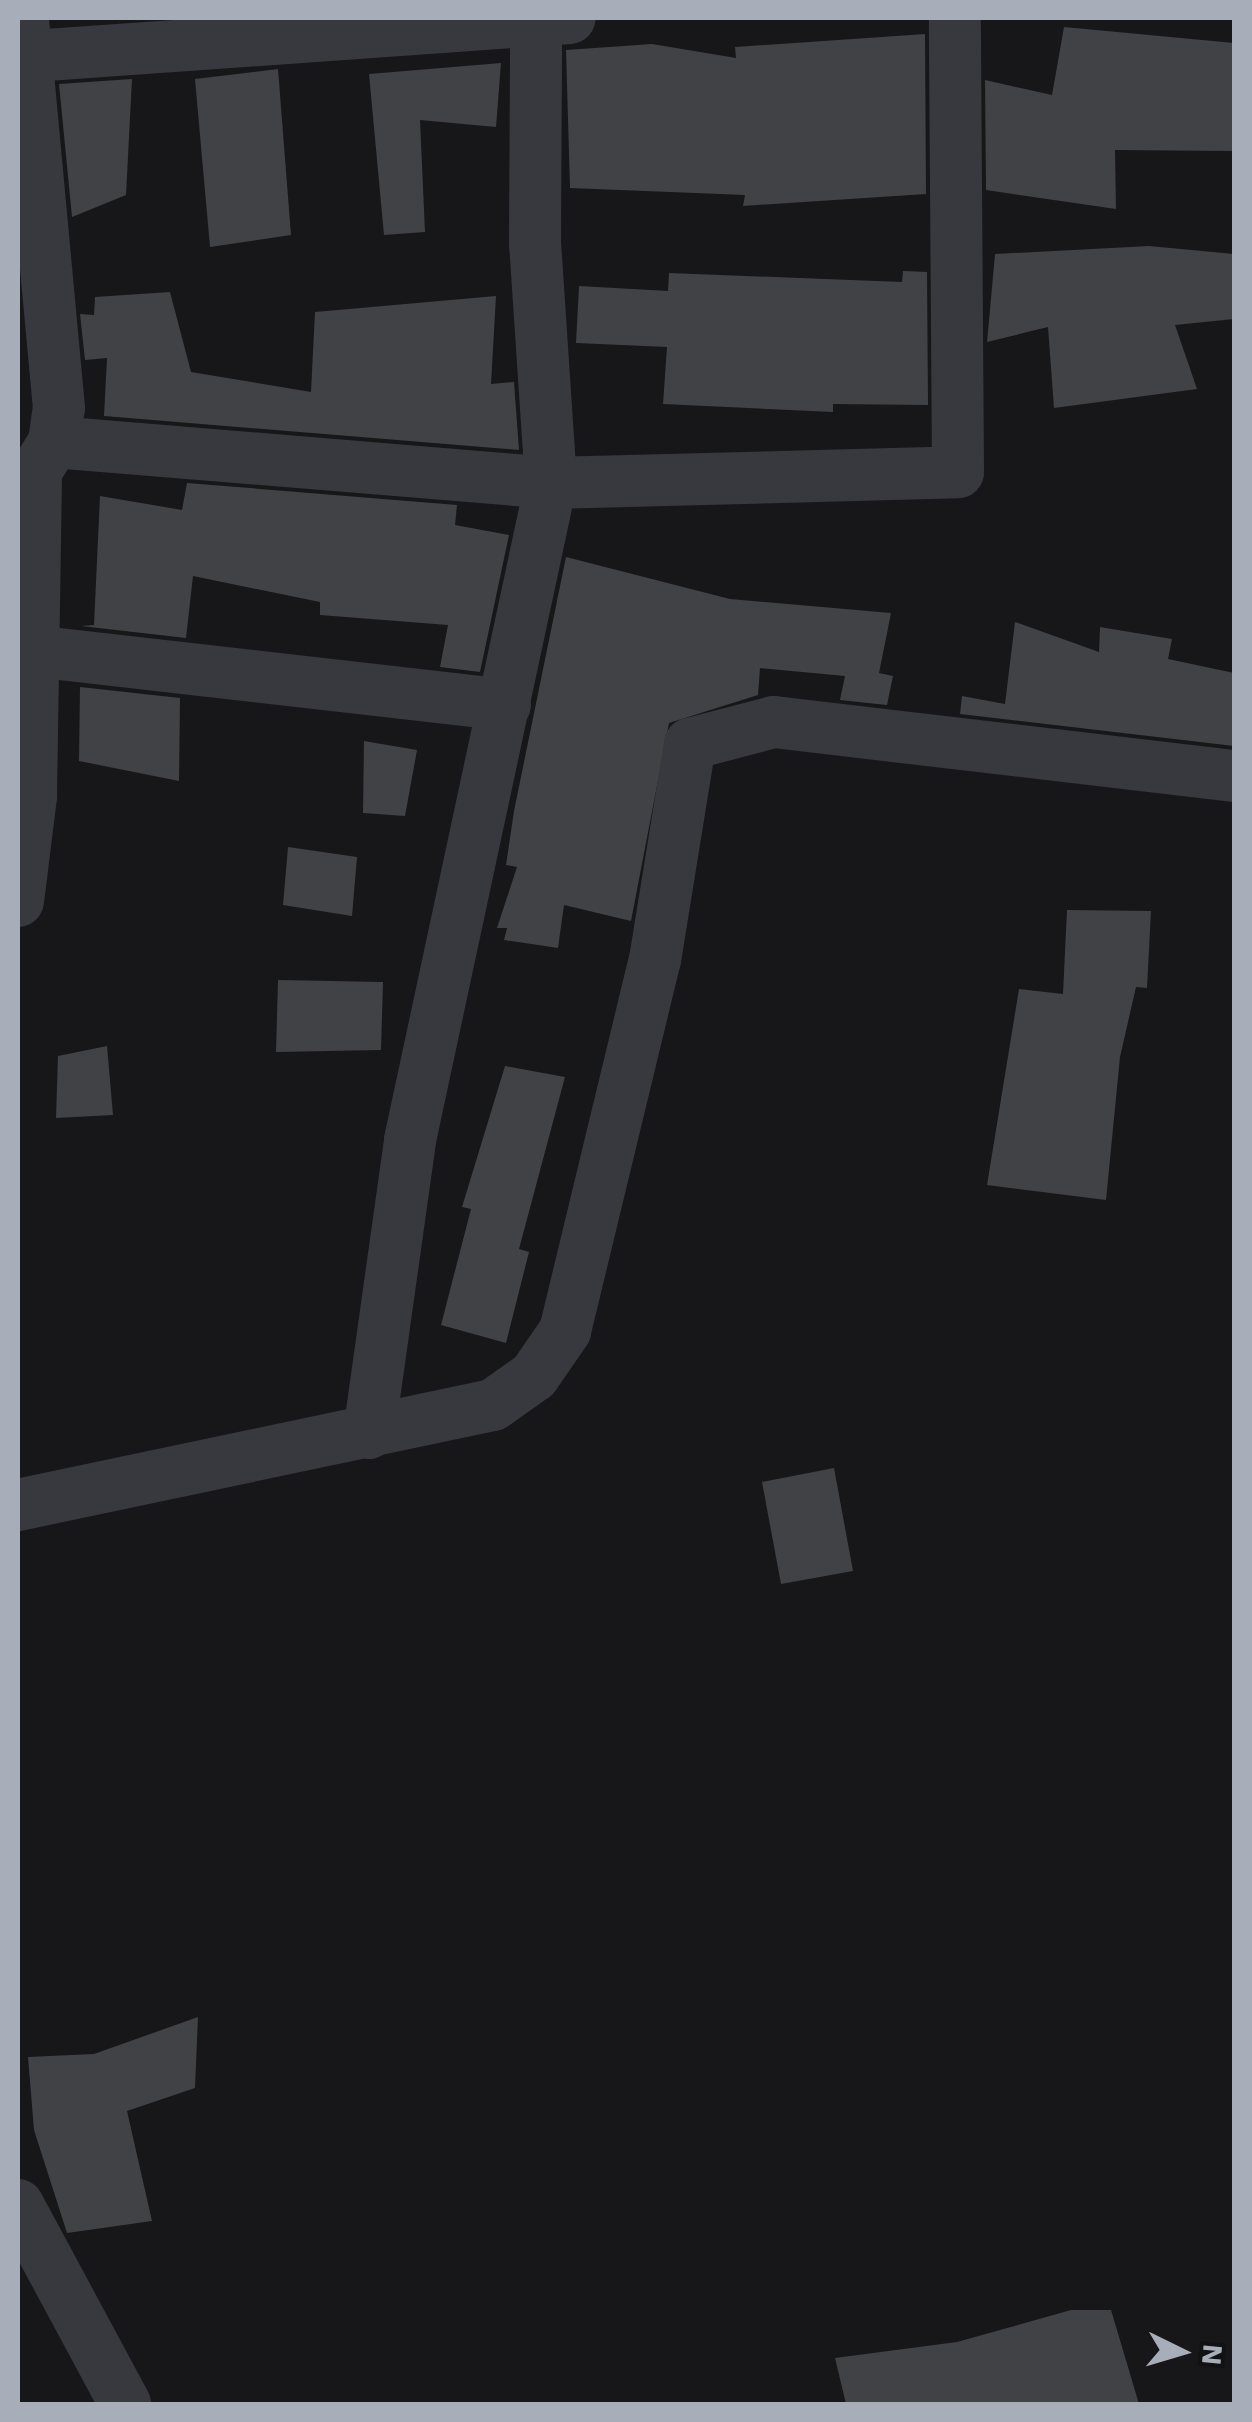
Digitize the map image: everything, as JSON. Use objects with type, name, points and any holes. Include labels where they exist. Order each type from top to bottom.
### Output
[{"type":"street","points":[[18,901],[33,652],[36,464],[56,359],[38,257],[21,44],[548,18],[536,244],[551,483],[410,1140],[369,1433]]},
{"type":"street","points":[[36,464],[551,483],[958,472],[955,18]]},
{"type":"street","points":[[33,652],[504,705]]},
{"type":"street","points":[[18,1505],[493,1405],[534,1376],[564,1330],[654,960],[690,744],[774,722],[1234,776]]},
{"type":"street","points":[[18,2205],[125,2404]]},
{"type":"building","points":[[1064,27],[1234,43],[1234,151],[1115,150],[1116,209],[986,190],[985,80],[1052,95]]},
{"type":"building","points":[[925,34],[926,194],[743,206],[745,195],[570,188],[566,50],[652,44],[736,58],[735,47]]},
{"type":"building","points":[[501,63],[496,127],[420,120],[425,232],[384,235],[369,74]]},
{"type":"building","points":[[278,69],[291,235],[210,247],[195,79]]},
{"type":"building","points":[[132,79],[126,195],[72,217],[59,84]]},
{"type":"building","points":[[1149,246],[1234,254],[1234,319],[1175,325],[1197,389],[1054,408],[1048,327],[987,342],[995,254]]},
{"type":"building","points":[[903,271],[927,272],[928,405],[833,404],[833,412],[663,404],[667,347],[576,343],[579,286],[668,291],[669,273],[902,282]]},
{"type":"building","points":[[170,292],[191,372],[311,392],[315,312],[496,296],[491,384],[514,382],[519,450],[104,416],[107,358],[85,360],[80,314],[94,315],[95,297]]},
{"type":"building","points":[[187,483],[457,505],[455,525],[509,535],[480,672],[440,667],[448,625],[320,615],[320,602],[193,576],[186,638],[81,626],[94,625],[100,496],[182,510]]},
{"type":"building","points":[[566,557],[730,599],[891,613],[879,673],[893,676],[887,705],[840,700],[845,676],[760,668],[758,695],[669,723],[631,921],[564,905],[558,948],[504,940],[507,928],[497,928],[517,867],[506,865],[514,811]]},
{"type":"building","points":[[1015,622],[1099,652],[1100,627],[1172,639],[1168,659],[1234,673],[1234,746],[960,714],[962,696],[1005,704]]},
{"type":"building","points":[[80,687],[180,698],[179,781],[79,761]]},
{"type":"building","points":[[364,741],[417,750],[405,816],[363,813]]},
{"type":"building","points":[[288,847],[357,857],[352,916],[283,905]]},
{"type":"building","points":[[1067,910],[1151,911],[1147,988],[1136,987],[1120,1057],[1106,1200],[987,1185],[1019,989],[1063,994]]},
{"type":"building","points":[[278,980],[383,982],[381,1050],[276,1052]]},
{"type":"building","points":[[107,1046],[113,1115],[56,1118],[58,1056]]},
{"type":"building","points":[[505,1066],[565,1077],[519,1249],[529,1252],[506,1343],[441,1325],[471,1209],[462,1207]]},
{"type":"building","points":[[834,1468],[853,1571],[781,1584],[762,1482]]},
{"type":"building","points":[[198,2017],[195,2088],[127,2111],[152,2221],[67,2233],[34,2130],[28,2057],[94,2054]]},
{"type":"building","points":[[1071,2310],[1111,2310],[1139,2404],[846,2404],[835,2358],[957,2342]]}]
